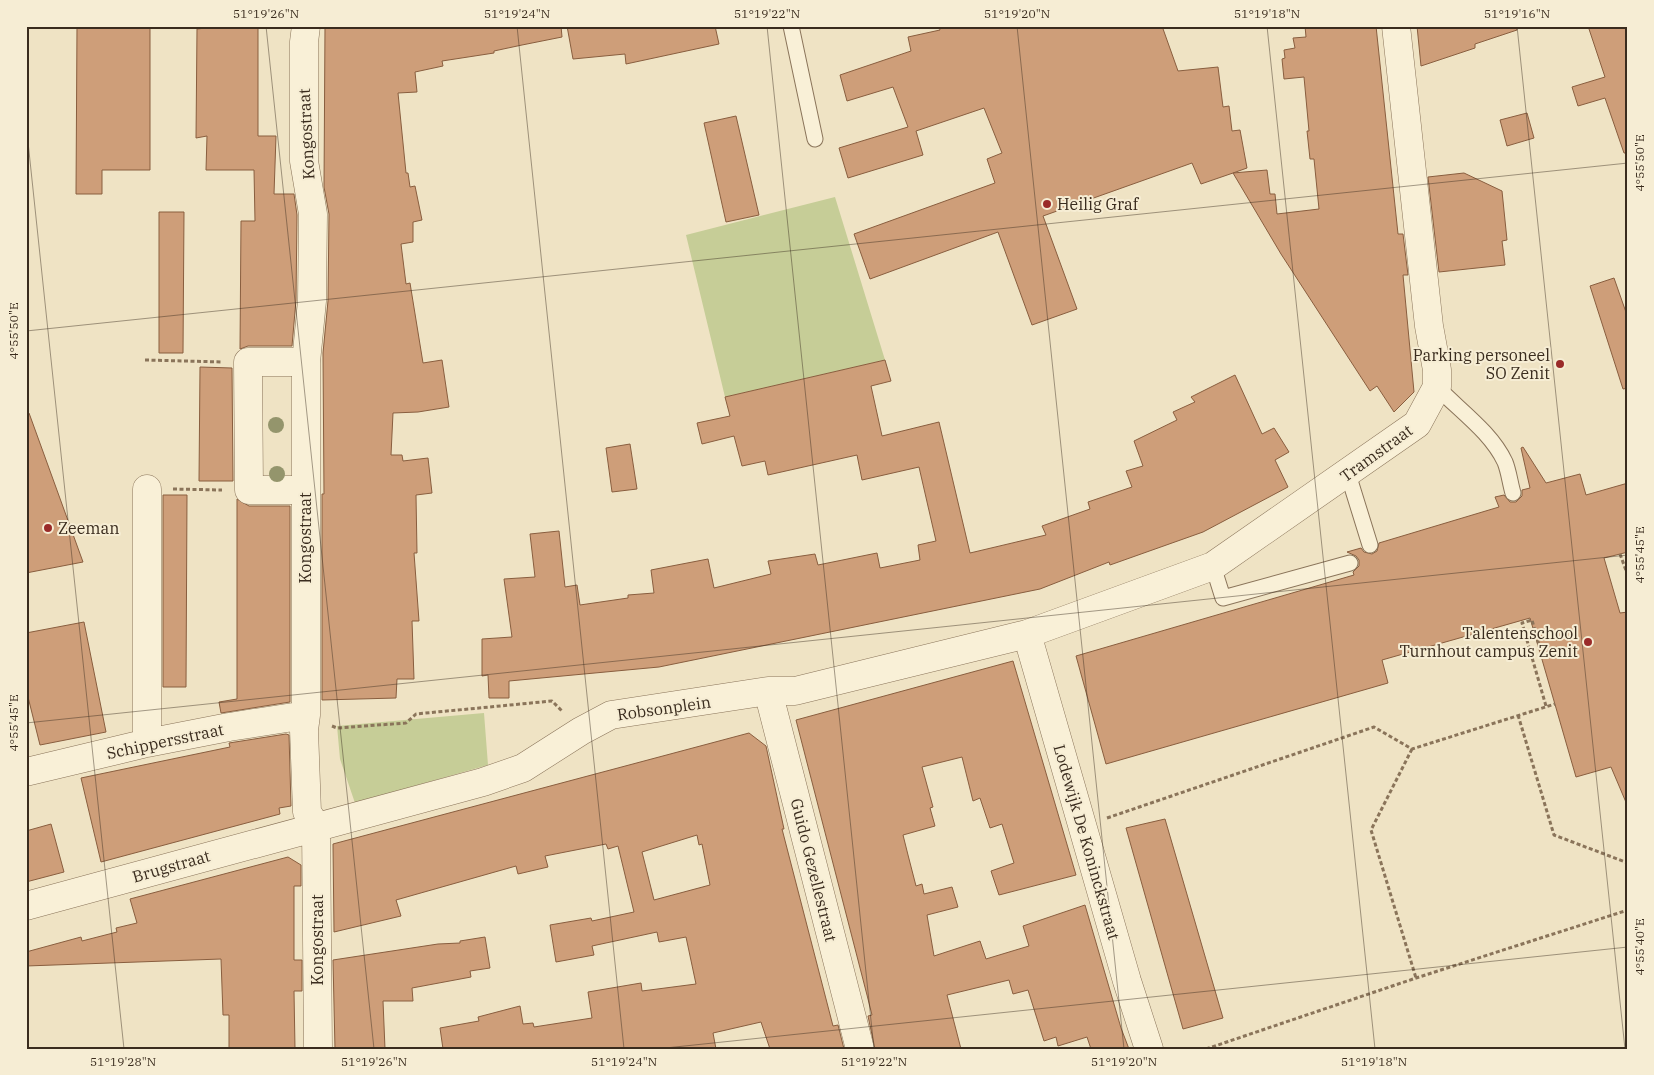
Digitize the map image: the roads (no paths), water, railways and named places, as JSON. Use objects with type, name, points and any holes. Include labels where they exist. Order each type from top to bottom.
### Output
[{"type":"street","name":"Kongostraat","points":[[306,26],[304,42],[304,161],[313,214],[312,301],[306,362],[306,715],[304,730],[307,812],[316,826],[318,1049]]},
{"type":"street","points":[[1396,26],[1430,326],[1437,370],[1437,387]]},
{"type":"street","points":[[305,490],[249,490],[248,362],[306,362]]},
{"type":"street","name":"Tramstraat","points":[[1027,634],[1213,566],[1348,474],[1417,424],[1437,387]]},
{"type":"street","points":[[147,489],[147,743]]},
{"type":"street","name":"Robsonplein","points":[[316,826],[484,782],[524,768],[581,731],[611,715],[768,691],[795,691],[1027,634]]},
{"type":"street","name":"Lodewijk De Koninckstraat","points":[[1027,634],[1127,981],[1150,1049]]},
{"type":"street","name":"Guido Gezellestraat","points":[[768,691],[860,1049]]},
{"type":"street","name":"Schippersstraat","points":[[26,772],[147,743],[229,727],[306,715]]},
{"type":"street","name":"Brugstraat","points":[[26,906],[316,826]]},
{"type":"lane","points":[[791,26],[815,139]]},
{"type":"lane","points":[[1437,387],[1464,415],[1480,426],[1505,462],[1513,493]]},
{"type":"lane","points":[[1348,474],[1370,545]]},
{"type":"lane","points":[[1213,566],[1223,598],[1350,563]]},
{"type":"place","name":"Heilig Graf","points":[[1047,204]]},
{"type":"place","name":"Parking personeel SO Zenit","points":[[1560,364]]},
{"type":"place","name":"Zeeman","points":[[48,528]]},
{"type":"place","name":"Talentenschool Turnhout campus Zenit","points":[[1588,642]]}]
